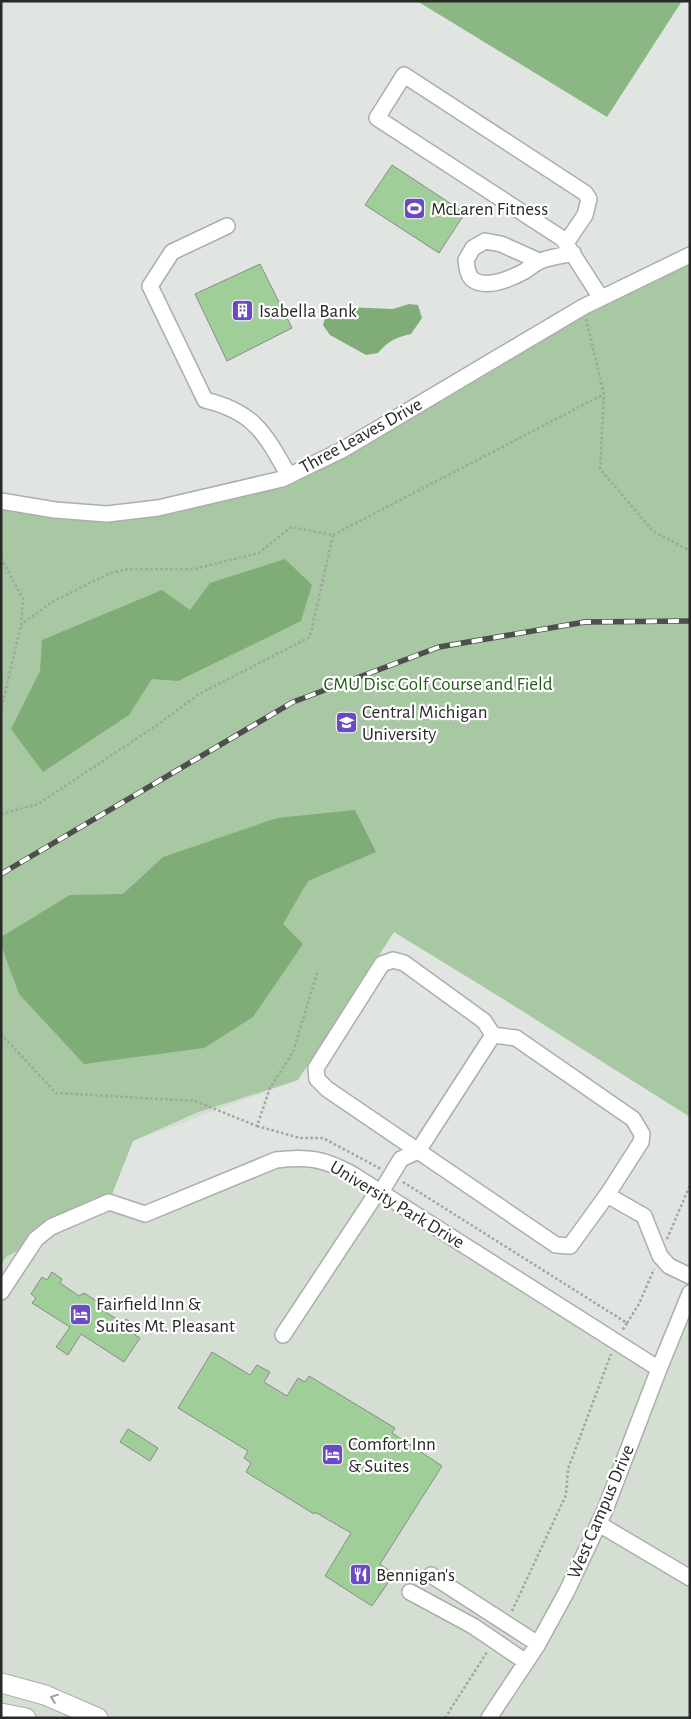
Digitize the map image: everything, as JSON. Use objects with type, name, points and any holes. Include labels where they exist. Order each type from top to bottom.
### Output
[{"type":"main road","points":[[1,1682],[45,1695],[98,1718]]},
{"type":"main road","points":[[1,1713],[26,1718]]},
{"type":"street","points":[[539,262],[569,248],[585,214],[589,199],[585,193],[404,74],[377,118],[563,239],[569,248],[601,298]]},
{"type":"street","points":[[226,226],[172,252],[150,286],[205,400],[249,418],[260,429],[289,476]]},
{"type":"street","name":"Three Leaves Drive","points":[[1,501],[55,510],[107,514],[158,508],[282,479],[342,450],[583,306],[690,256]]},
{"type":"street","points":[[393,960],[404,963],[484,1021],[493,1036],[516,1038],[632,1119],[642,1134],[642,1142],[570,1246],[556,1244],[327,1089],[317,1079],[316,1068],[382,964],[393,960]]},
{"type":"street","points":[[283,1335],[401,1159],[418,1151],[493,1036]]},
{"type":"street","name":"University Park Drive","points":[[1,1292],[36,1239],[51,1227],[109,1202],[145,1214],[276,1160],[291,1158],[316,1160],[331,1163],[379,1192],[659,1369]]},
{"type":"street","points":[[607,1195],[644,1216],[660,1256],[669,1266],[690,1276]]},
{"type":"street","name":"West Campus Drive","points":[[489,1718],[538,1644],[567,1591],[598,1524],[690,1293]]},
{"type":"street","points":[[598,1524],[690,1578]]},
{"type":"street","points":[[431,1575],[538,1644]]},
{"type":"street","points":[[410,1592],[473,1626],[526,1662]]},
{"type":"path","points":[[583,306],[604,394],[600,469],[653,531],[690,551]]},
{"type":"path","points":[[21,625],[52,602],[110,573],[128,569],[194,569],[259,553],[291,527],[333,535],[604,394]]},
{"type":"path","points":[[1,814],[38,804],[160,723],[199,694],[310,637],[333,535]]},
{"type":"path","points":[[1,558],[23,599],[21,625],[1,710]]},
{"type":"path","points":[[257,1126],[270,1088],[293,1052],[317,973]]},
{"type":"path","points":[[1,1034],[56,1093],[195,1101],[257,1126],[300,1138],[323,1138],[392,1175],[627,1323],[615,1341],[568,1468],[566,1495],[505,1622]]},
{"type":"path","points":[[445,1718],[494,1640]]},
{"type":"shaded area","points":[[417,1],[682,1],[607,117]]},
{"type":"shaded area","points":[[409,304],[418,305],[422,318],[411,334],[392,341],[378,353],[366,355],[330,335],[323,325],[326,314],[345,307],[393,309]]},
{"type":"shaded area","points":[[1,501],[690,1117],[394,932],[298,1080],[133,1141],[109,1201],[145,1214],[276,1160],[316,1160],[658,1368],[690,1293],[690,1718],[1,1718]]},
{"type":"shaded area","points":[[285,559],[312,585],[301,621],[178,681],[152,679],[129,715],[43,772],[11,729],[40,671],[42,640],[162,590],[190,610],[210,583]]},
{"type":"shaded area","points":[[355,810],[376,852],[308,881],[283,924],[303,944],[253,1017],[204,1048],[84,1064],[19,994],[1,945],[1,937],[70,895],[123,894],[163,857],[277,818]]},
{"type":"green space","name":"CMU Disc Golf Course and Field","points":[[690,255],[690,1117],[394,932],[298,1080],[196,1113],[133,1141],[109,1202],[6,1257],[1,1264],[1,501],[107,514],[282,479]]},
{"type":"building","name":"McLaren Fitness","points":[[392,165],[465,213],[439,253],[365,205]]},
{"type":"building","name":"Isabella Bank","points":[[260,264],[292,328],[227,361],[195,294]]},
{"type":"building","name":"Fairfield Inn & Suites Mt. Pleasant","points":[[52,1272],[62,1279],[60,1283],[79,1296],[84,1293],[106,1307],[104,1311],[123,1323],[126,1319],[139,1328],[135,1335],[140,1338],[124,1362],[81,1334],[68,1355],[56,1347],[70,1327],[32,1303],[36,1298],[31,1294],[42,1277],[47,1280]]},
{"type":"building","name":"Comfort Inn & Suites","points":[[212,1352],[250,1375],[257,1365],[270,1372],[264,1382],[287,1396],[298,1378],[305,1382],[309,1376],[395,1428],[392,1433],[442,1466],[380,1564],[394,1574],[372,1606],[325,1576],[351,1533],[315,1512],[314,1514],[246,1472],[251,1463],[244,1458],[248,1451],[178,1408]]},
{"type":"building","points":[[128,1429],[158,1448],[150,1461],[120,1442]]},
{"type":"railway","points":[[1,874],[293,702],[439,647],[585,622],[690,621]]},
{"type":"place","name":"McLaren Fitness","points":[[415,209]]},
{"type":"place","name":"Isabella Bank","points":[[243,311]]},
{"type":"place","name":"Central Michigan University","points":[[346,723]]},
{"type":"place","name":"Fairfield Inn & Suites Mt. Pleasant","points":[[80,1315]]},
{"type":"place","name":"Comfort Inn & Suites","points":[[332,1455]]},
{"type":"place","name":"Bennigan's","points":[[360,1575]]}]
